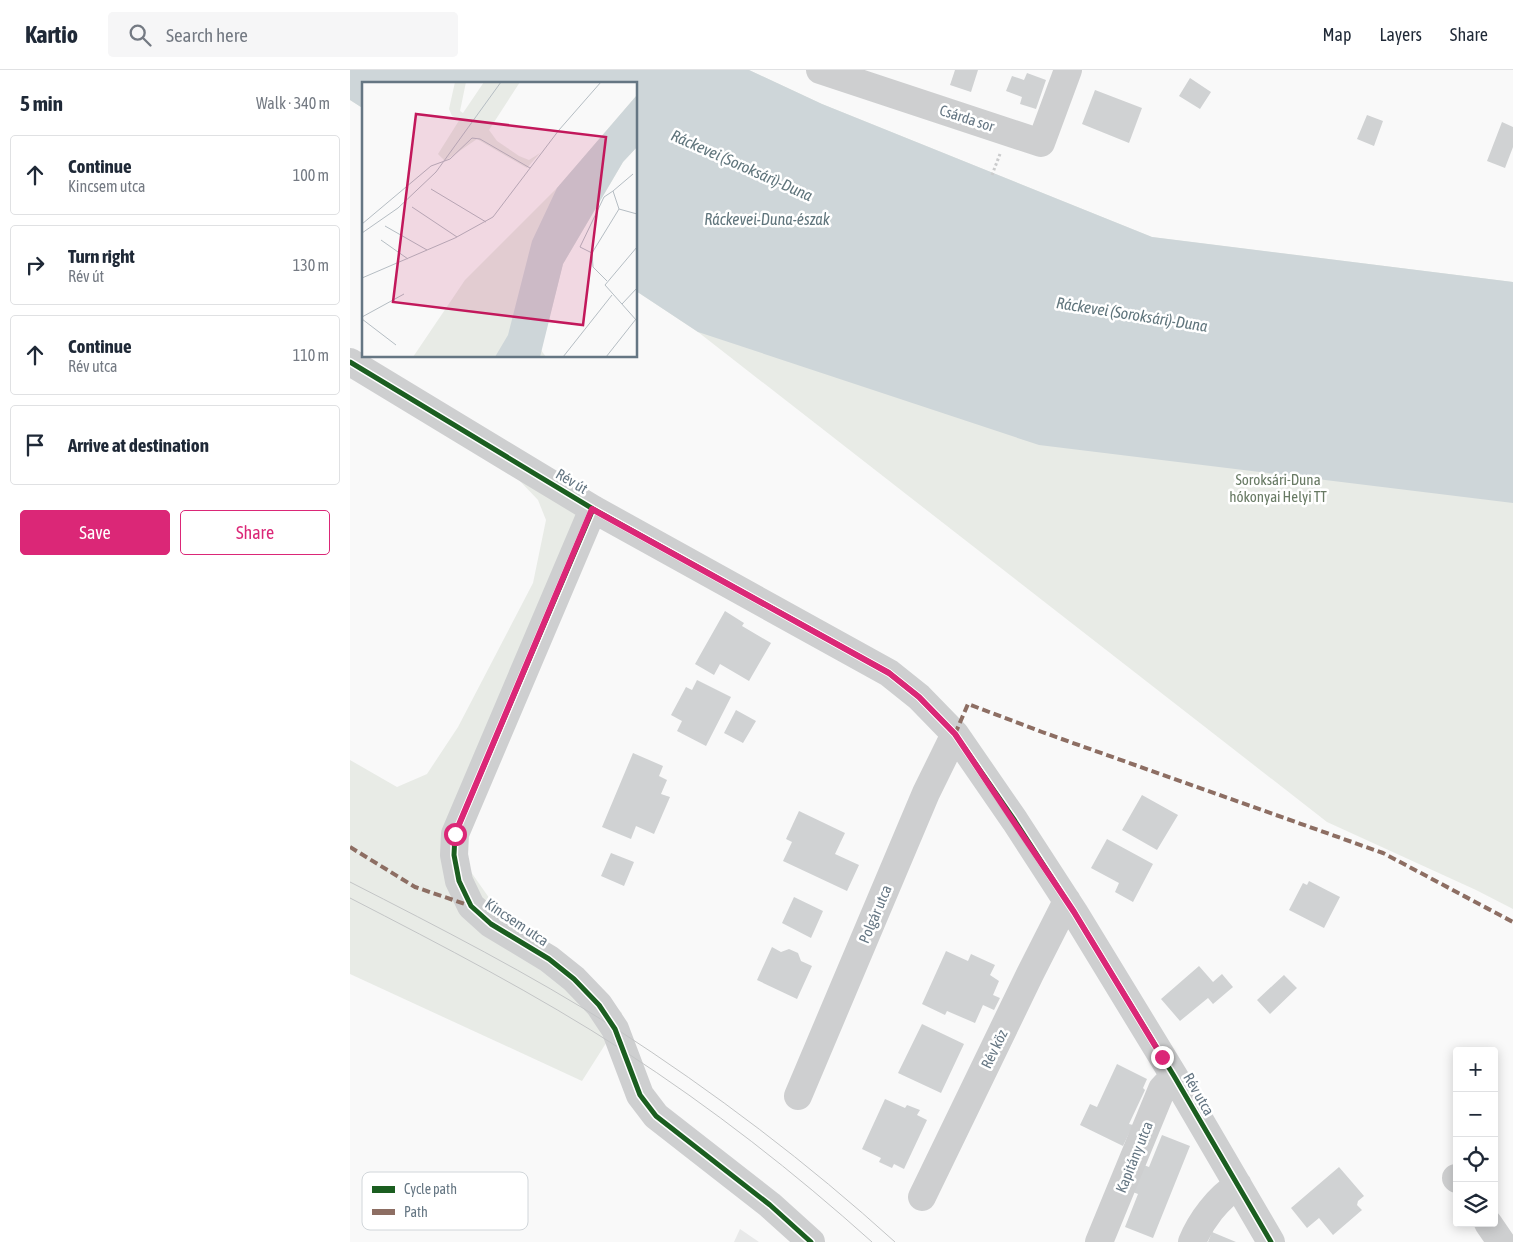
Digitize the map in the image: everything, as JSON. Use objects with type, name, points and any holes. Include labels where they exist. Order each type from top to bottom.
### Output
[{"type":"street","name":"Csárda sor","points":[[820,70],[1041,143],[1068,70]]},
{"type":"street","name":"Rév út","points":[[350,362],[592,509],[889,673],[919,697],[955,734]]},
{"type":"street","name":"Kincsem utca","points":[[592,509],[455,834],[454,856],[459,881],[472,906],[491,924],[549,959],[574,979],[599,1005],[615,1028],[640,1095],[656,1116],[770,1204],[811,1242]]},
{"type":"street","name":"Rév utca","points":[[955,734],[1067,902],[1174,1076],[1271,1242]]},
{"type":"street","name":"Polgár utca","points":[[798,1096],[926,793],[955,734]]},
{"type":"street","name":"Rév köz","points":[[922,1197],[1067,902]]},
{"type":"street","name":"Kapitány utca","points":[[1099,1242],[1162,1089],[1174,1076]]},
{"type":"street","points":[[1192,1242],[1198,1227],[1225,1193],[1238,1185]]},
{"type":"street","points":[[1491,1227],[1502,1242]]},
{"type":"path","points":[[992,175],[1001,152]]},
{"type":"shaded area","points":[[740,1229],[759,1242],[734,1242]]},
{"type":"green space","name":"Soroksári-Duna hókonyai Helyi TT","points":[[350,70],[749,70],[822,104],[1152,237],[1513,282],[1513,909],[1476,890],[1327,822],[698,332],[638,292],[638,82],[362,82],[362,108],[350,100]]},
{"type":"green space","points":[[500,460],[597,524],[457,852],[506,922],[566,958],[622,1013],[615,1029],[582,1081],[350,974],[350,760],[397,787],[427,774],[458,727],[533,583],[546,520],[538,500]]},
{"type":"water","name":"Ráckevei-Duna-észak","points":[[350,70],[749,70],[822,104],[1152,237],[1513,282],[1513,503],[1039,445],[698,332],[638,292],[638,82],[362,82],[362,108],[350,100]]},
{"type":"building","points":[[955,70],[978,70],[971,92],[950,85]]},
{"type":"building","points":[[1027,73],[1046,80],[1036,109],[1020,104],[1022,97],[1006,91],[1012,76],[1024,80]]},
{"type":"building","points":[[1190,78],[1211,92],[1200,109],[1179,96]]},
{"type":"building","points":[[1095,90],[1142,108],[1129,143],[1082,124]]},
{"type":"building","points":[[1367,115],[1383,121],[1374,146],[1357,139]]},
{"type":"building","points":[[1502,122],[1513,127],[1513,147],[1505,168],[1487,161]]},
{"type":"building","points":[[725,611],[744,623],[742,626],[771,643],[749,681],[720,664],[714,675],[695,664]]},
{"type":"building","points":[[697,680],[731,697],[706,746],[677,731],[682,721],[671,715],[686,687],[692,690]]},
{"type":"building","points":[[736,710],[756,721],[743,743],[724,733]]},
{"type":"building","points":[[633,753],[663,766],[659,776],[667,780],[661,794],[670,797],[654,834],[636,826],[631,839],[602,827]]},
{"type":"building","points":[[1142,795],[1178,815],[1157,850],[1122,830]]},
{"type":"building","points":[[799,811],[845,833],[835,854],[859,865],[847,891],[783,861],[792,842],[786,839]]},
{"type":"building","points":[[1107,839],[1153,864],[1133,902],[1115,892],[1119,883],[1091,868]]},
{"type":"building","points":[[611,853],[634,862],[624,886],[601,876]]},
{"type":"building","points":[[1309,881],[1340,897],[1324,928],[1289,910],[1303,883],[1307,885]]},
{"type":"building","points":[[794,897],[823,911],[811,938],[782,923]]},
{"type":"building","points":[[772,947],[781,952],[789,949],[798,953],[801,961],[812,966],[797,999],[757,980]]},
{"type":"building","points":[[946,951],[968,961],[971,954],[995,965],[990,975],[999,981],[993,995],[1000,998],[994,1010],[983,1005],[975,1023],[947,1011],[945,1015],[922,1004]]},
{"type":"building","points":[[1199,966],[1213,982],[1222,974],[1233,987],[1213,1004],[1208,998],[1180,1021],[1161,999]]},
{"type":"building","points":[[1284,975],[1297,988],[1270,1014],[1257,1000]]},
{"type":"building","points":[[922,1024],[964,1044],[941,1093],[898,1073]]},
{"type":"building","points":[[1117,1064],[1147,1079],[1143,1088],[1145,1090],[1129,1124],[1133,1125],[1123,1146],[1080,1125],[1090,1104],[1097,1107]]},
{"type":"building","points":[[885,1099],[905,1108],[907,1105],[920,1110],[917,1115],[927,1120],[904,1169],[894,1164],[892,1168],[879,1162],[881,1158],[862,1149]]},
{"type":"building","points":[[1162,1135],[1190,1146],[1153,1238],[1125,1227],[1138,1194],[1130,1191],[1141,1164],[1149,1167]]},
{"type":"building","points":[[1339,1167],[1364,1196],[1358,1201],[1357,1205],[1362,1210],[1333,1235],[1319,1218],[1307,1228],[1291,1208]]},
{"type":"building","points":[[1212,1232],[1236,1242],[1208,1242]]},
{"type":"tram line","points":[[350,882],[518,970],[583,1008],[652,1052],[794,1156],[895,1242]]},
{"type":"tram line","points":[[350,898],[523,990],[624,1051],[721,1118],[813,1191],[872,1242]]},
{"type":"marked path","points":[[955,734],[968,704],[1383,853],[1513,922]]},
{"type":"marked path","points":[[350,847],[415,887],[471,906]]},
{"type":"cycle path","points":[[350,362],[593,509],[889,673],[919,697],[955,734],[1015,821],[1074,912],[1174,1076],[1271,1242]]},
{"type":"cycle path","points":[[593,509],[455,834],[454,855],[459,881],[471,906],[491,924],[549,959],[574,979],[599,1005],[615,1029],[640,1095],[656,1116],[770,1205],[811,1242]]},
{"type":"route","points":[[455,834],[592,509],[889,673],[919,697],[955,734],[1015,821],[1074,912],[1162,1057]]},
{"type":"water label","name":"Ráckevei (Soroksári)-Duna","points":[[742,165]]},
{"type":"water label","name":"Ráckevei (Soroksári)-Duna","points":[[1132,314]]}]
